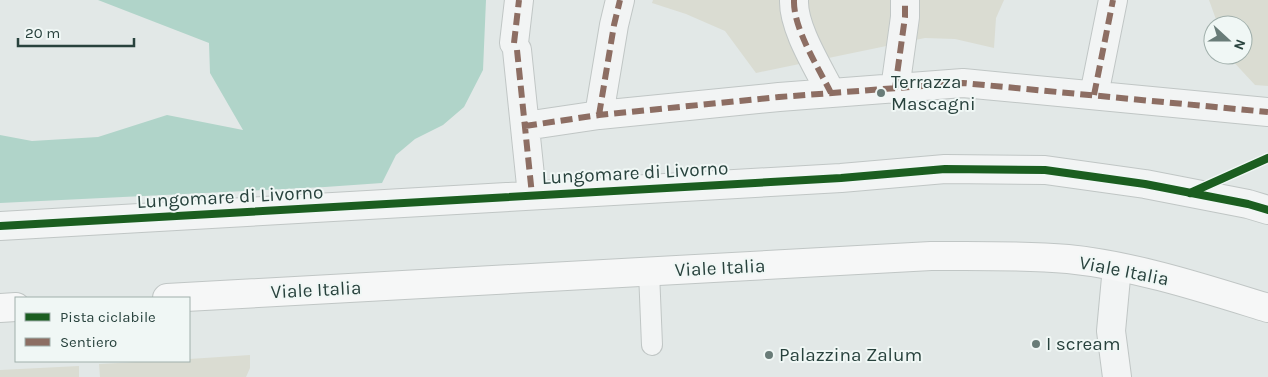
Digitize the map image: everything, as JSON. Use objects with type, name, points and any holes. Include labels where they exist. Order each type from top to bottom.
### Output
[{"type":"main road","name":"Viale Italia","points":[[186,297],[940,256],[1002,256],[1069,260],[1117,268],[1176,281],[1268,308]]},
{"type":"main road","points":[[0,308],[15,307]]},
{"type":"street","points":[[518,0],[515,47],[532,195]]},
{"type":"street","points":[[599,115],[620,0]]},
{"type":"street","points":[[794,0],[794,13],[798,26],[831,93]]},
{"type":"street","points":[[895,89],[905,17],[905,0]]},
{"type":"street","points":[[1094,96],[1113,0]]},
{"type":"street","points":[[525,126],[599,115],[769,98],[963,83],[1268,112]]},
{"type":"street","name":"Lungomare di Livorno","points":[[0,226],[841,178],[945,169],[1045,170],[1144,184],[1268,210]]},
{"type":"street","points":[[1117,268],[1111,331],[1117,377]]},
{"type":"lane","points":[[649,272],[652,345]]},
{"type":"shaded area","points":[[98,0],[486,0],[483,70],[464,107],[443,125],[415,139],[396,155],[382,183],[0,203],[0,135],[32,141],[98,137],[167,115],[243,130],[210,73],[209,43]]},
{"type":"shaded area","points":[[653,0],[1004,0],[996,18],[994,48],[955,39],[925,38],[756,73],[725,31],[686,14],[652,3]]},
{"type":"shaded area","points":[[1209,0],[1268,0],[1268,86],[1255,85],[1236,65],[1253,65],[1253,15],[1214,15]]},
{"type":"shaded area","points":[[250,355],[250,368],[246,377],[100,377],[99,364],[190,362],[190,359]]},
{"type":"shaded area","points":[[79,366],[79,377],[0,377],[0,370]]},
{"type":"marked path","points":[[514,43],[519,0]]},
{"type":"marked path","points":[[599,115],[620,0]]},
{"type":"marked path","points":[[794,0],[802,35],[831,93]]},
{"type":"marked path","points":[[895,89],[905,17],[905,0]]},
{"type":"marked path","points":[[1094,95],[1113,0]]},
{"type":"marked path","points":[[517,50],[532,195]]},
{"type":"marked path","points":[[525,126],[599,115],[779,97],[963,83],[1268,112]]},
{"type":"cycle path","points":[[1190,193],[1268,158]]},
{"type":"cycle path","points":[[0,226],[841,178],[945,169],[1045,170],[1145,184],[1248,204],[1268,210]]},
{"type":"place","name":"Terrazza Mascagni","points":[[881,93]]},
{"type":"place","name":"I scream","points":[[1036,344]]},
{"type":"place","name":"Palazzina Zalum","points":[[769,355]]}]
